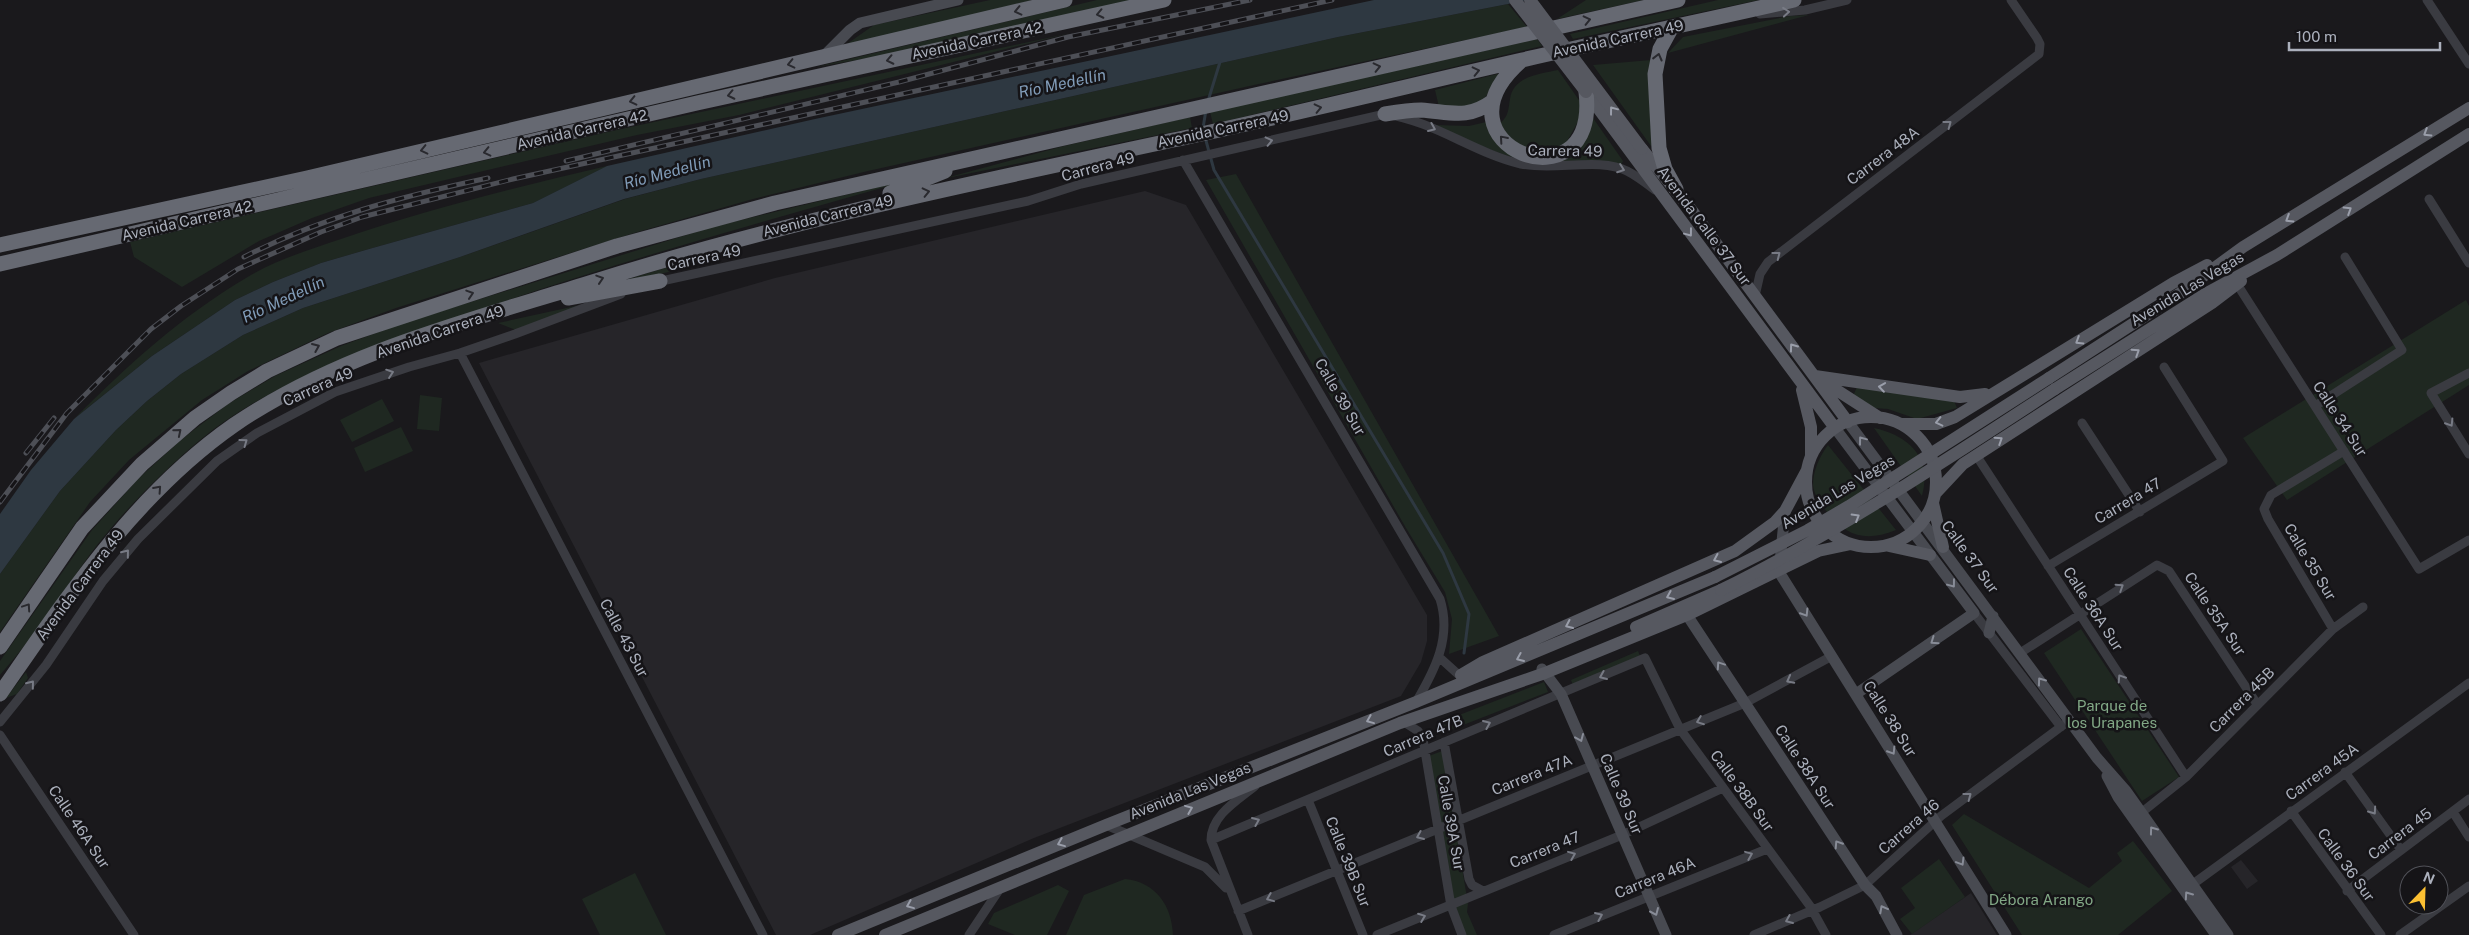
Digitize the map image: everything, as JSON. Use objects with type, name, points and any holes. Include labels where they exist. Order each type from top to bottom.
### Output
[{"type":"highway","name":"Avenida Carrera 42","points":[[0,245],[200,202],[1065,0]]},
{"type":"highway","name":"Avenida Carrera 42","points":[[0,264],[551,137],[1164,0]]},
{"type":"highway","name":"Avenida Carrera 49","points":[[0,647],[82,528],[142,464],[195,418],[267,371],[300,354],[386,321],[653,235],[775,203],[1199,106],[1678,0]]},
{"type":"highway","name":"Avenida Carrera 49","points":[[0,694],[5,684],[96,559],[165,481],[234,425],[270,402],[343,366],[445,328],[628,270],[845,211],[1220,130],[1522,60],[1794,0]]},
{"type":"highway","points":[[1672,27],[1660,49],[1655,74],[1659,148],[1664,169],[1676,189]]},
{"type":"highway","points":[[1522,60],[1504,77],[1493,101],[1493,122],[1497,134],[1504,143],[1528,156],[1543,158],[1556,156],[1574,144],[1586,118],[1586,92]]},
{"type":"highway","points":[[1386,114],[1412,110],[1453,114],[1473,113],[1493,101]]},
{"type":"highway","points":[[500,132],[551,137]]},
{"type":"highway","points":[[845,211],[985,155]]},
{"type":"highway","points":[[507,309],[660,281]]},
{"type":"main road","points":[[822,57],[860,23],[941,1],[958,0]]},
{"type":"main road","name":"Avenida Calle 37 Sur","points":[[1515,0],[1586,92],[1797,378]]},
{"type":"main road","name":"Avenida Calle 37 Sur","points":[[1530,0],[1642,149],[1676,189],[1815,376]]},
{"type":"main road","name":"Avenida Las Vegas","points":[[1544,671],[1721,590],[1788,556],[1851,520],[2052,384],[2243,247],[2469,108]]},
{"type":"main road","name":"Avenida Las Vegas","points":[[1934,498],[1955,471],[1976,455],[2237,284],[2278,255],[2469,134]]},
{"type":"main road","name":"Avenida Las Vegas","points":[[1900,424],[1925,425],[1946,421],[2172,283],[2243,247]]},
{"type":"main road","name":"Avenida Las Vegas","points":[[838,935],[1106,825],[1416,702],[1459,680],[1716,577],[1800,534],[1849,506],[2205,294],[2278,255]]},
{"type":"main road","points":[[1815,376],[1960,397],[1973,397],[1999,390]]},
{"type":"main road","points":[[1815,376],[1881,418],[1900,424],[1917,436],[1929,453],[1936,473],[1934,498],[1943,547]]},
{"type":"main road","name":"Calle 37 Sur","points":[[1815,376],[2020,653],[2065,724],[2126,791],[2228,935]]},
{"type":"main road","points":[[1797,378],[1809,415],[1812,439],[1811,458]]},
{"type":"main road","name":"Calle 37 Sur","points":[[1797,378],[1974,613]]},
{"type":"main road","points":[[2013,381],[2013,397],[2016,408],[2021,412],[2036,417]]},
{"type":"main road","points":[[1881,418],[1848,422],[1835,428],[1818,446],[1807,470],[1807,493],[1815,515],[1830,532],[1851,544],[1875,547],[1887,545],[1913,532],[1924,521],[1934,498]]},
{"type":"main road","name":"Avenida Las Vegas","points":[[1459,680],[1483,662],[1735,551],[1775,522],[1785,511],[1807,470]]},
{"type":"main road","points":[[1779,572],[1785,511]]},
{"type":"main road","name":"Avenida Las Vegas","points":[[885,935],[1404,722],[1511,684],[1687,616],[1818,551],[1851,544]]},
{"type":"main road","points":[[1887,545],[1930,555]]},
{"type":"main road","points":[[1735,551],[1753,562],[1758,575],[1758,582]]},
{"type":"main road","name":"Calle 38 Sur","points":[[1779,572],[2006,935]]},
{"type":"main road","points":[[1856,694],[1974,613]]},
{"type":"main road","name":"Calle 38A Sur","points":[[1687,616],[1865,885],[1876,896],[1897,935]]},
{"type":"main road","points":[[1989,633],[1993,616]]},
{"type":"main road","name":"Calle 39 Sur","points":[[1544,671],[1561,694],[1666,935]]},
{"type":"main road","points":[[1452,705],[1450,694],[1459,680]]},
{"type":"main road","name":"Calle 37 Sur","points":[[2097,758],[2118,797],[2216,935]]},
{"type":"main road","points":[[1158,822],[1156,816],[1159,810],[1177,802],[1193,790]]},
{"type":"street","points":[[1720,17],[1805,10],[1847,0]]},
{"type":"street","name":"Carrera 48A","points":[[1756,296],[1760,274],[1768,262],[2035,58],[2040,48],[2037,38],[2011,0]]},
{"type":"street","points":[[2427,0],[2469,64]]},
{"type":"street","name":"Carrera 49","points":[[0,722],[46,665],[124,554],[217,461],[257,432],[335,392],[409,366],[460,353],[660,281],[1028,201],[1081,184],[1386,114],[1415,121],[1489,153],[1520,164],[1552,167],[1616,166],[1626,170],[1660,194]]},
{"type":"street","name":"Calle 39 Sur","points":[[1183,160],[1440,599],[1445,630],[1439,657],[1434,672],[1416,702]]},
{"type":"street","points":[[2429,199],[2469,263]]},
{"type":"street","points":[[2315,406],[2402,350],[2345,257]]},
{"type":"street","name":"Calle 34 Sur","points":[[2237,284],[2418,569],[2469,540]]},
{"type":"street","name":"Calle 43 Sur","points":[[460,353],[763,935]]},
{"type":"street","name":"Carrera 47","points":[[2048,566],[2223,461],[2164,367]]},
{"type":"street","points":[[2469,373],[2431,392],[2469,454]]},
{"type":"street","points":[[2082,423],[2140,512]]},
{"type":"street","name":"Calle 35 Sur","points":[[2333,629],[2264,509],[2271,495],[2344,451]]},
{"type":"street","name":"Calle 36A Sur","points":[[1976,455],[2186,777]]},
{"type":"street","name":"Calle 35A Sur","points":[[2079,613],[2150,567],[2157,565],[2164,567],[2170,571],[2257,704]]},
{"type":"street","name":"Carrera 45B","points":[[2141,813],[2186,777],[2333,629],[2363,607]]},
{"type":"street","name":"Calle 37 Sur","points":[[1974,613],[2065,724]]},
{"type":"street","points":[[2020,653],[2079,613]]},
{"type":"street","name":"Carrera 47A","points":[[1238,911],[1745,704],[1832,656]]},
{"type":"street","points":[[1439,657],[1459,680]]},
{"type":"street","name":"Carrera 47B","points":[[1212,840],[1645,658]]},
{"type":"street","name":"Calle 38B Sur","points":[[1645,658],[1680,729],[1812,910],[1826,935]]},
{"type":"street","name":"Carrera 45A","points":[[2193,884],[2469,683]]},
{"type":"street","name":"Calle 39A Sur","points":[[1404,722],[1421,734],[1452,906],[1462,935]]},
{"type":"street","name":"Carrera 46","points":[[1754,935],[1865,885],[1935,821],[2065,724]]},
{"type":"street","name":"Calle 46A Sur","points":[[0,734],[134,935]]},
{"type":"street","name":"Calle 39A Sur","points":[[1444,742],[1469,880],[1472,885],[1483,891]]},
{"type":"street","points":[[2345,772],[2401,850]]},
{"type":"street","points":[[1248,935],[1212,840],[1214,823],[1222,813],[1264,779]]},
{"type":"street","name":"Carrera 47","points":[[1377,935],[1622,835],[1723,788]]},
{"type":"street","name":"Carrera 45","points":[[2347,890],[2469,799]]},
{"type":"street","name":"Calle 39B Sur","points":[[1308,800],[1363,935]]},
{"type":"street","name":"Calle 36 Sur","points":[[2291,811],[2381,935]]},
{"type":"street","points":[[2453,812],[2469,836]]},
{"type":"street","points":[[1106,825],[1205,867],[1232,896]]},
{"type":"street","name":"Carrera 46A","points":[[1554,935],[1767,849]]},
{"type":"street","points":[[969,935],[1002,886]]},
{"type":"street","points":[[2400,935],[2469,886]]},
{"type":"shaded area","points":[[1145,191],[1186,205],[1427,615],[1427,641],[1421,662],[1401,696],[1034,838],[810,935],[776,935],[479,363],[775,278]]},
{"type":"shaded area","points":[[2241,860],[2258,881],[2247,889],[2231,867]]},
{"type":"shaded area","points":[[1971,893],[1997,935],[1910,935]]},
{"type":"green space","points":[[990,0],[1033,0],[844,46],[874,25]]},
{"type":"green space","points":[[1097,0],[1138,0],[904,52],[816,67]]},
{"type":"green space","points":[[1586,0],[1644,0],[1557,19]]},
{"type":"green space","points":[[1718,0],[1759,0],[1573,39],[1570,34]]},
{"type":"green space","points":[[1508,4],[1527,27],[1254,85],[868,171],[753,199],[634,233],[396,308],[328,333],[248,371],[202,400],[129,460],[90,502],[0,632],[0,574],[60,491],[116,430],[147,401],[181,374],[243,335],[303,308],[460,257],[625,199],[701,179],[1338,37]]},
{"type":"green space","points":[[1809,15],[1668,53],[1683,37],[1790,16]]},
{"type":"green space","points":[[1071,33],[739,115],[637,135],[369,198],[312,218],[259,241],[182,287],[134,257],[130,242],[612,131]]},
{"type":"green space","points":[[1537,39],[1542,46],[1213,124],[1210,112]]},
{"type":"green space","points":[[1651,60],[1656,146],[1651,146],[1593,65]]},
{"type":"green space","points":[[1558,70],[1581,103],[1580,118],[1565,145],[1555,151],[1524,149],[1511,140],[1500,123],[1507,115],[1512,91],[1516,85],[1528,77]]},
{"type":"green space","points":[[1501,73],[1480,103],[1469,107],[1439,107],[1435,90]]},
{"type":"green space","points":[[1190,117],[1192,128],[942,179],[1064,146]]},
{"type":"green space","points":[[1593,118],[1623,161],[1621,165],[1601,161],[1550,164],[1526,161],[1486,148],[1435,125],[1469,126],[1486,122],[1496,141],[1504,150],[1572,153],[1579,149]]},
{"type":"green space","points":[[607,166],[533,203],[321,263],[273,282],[235,300],[152,356],[74,419],[115,379],[177,326],[222,293],[269,266],[305,251],[440,208]]},
{"type":"green space","points":[[1236,174],[1499,636],[1449,654],[1452,619],[1445,592],[1406,528],[1206,180]]},
{"type":"green space","points":[[920,177],[731,231],[542,289],[360,354],[277,390],[225,421],[200,440],[142,494],[91,553],[36,631],[0,675],[0,661],[92,530],[139,478],[182,439],[228,404],[275,376],[341,346],[403,323],[712,227]]},
{"type":"green space","points":[[681,263],[677,270],[596,289]]},
{"type":"green space","points":[[2466,300],[2469,306],[2469,385],[2287,500],[2243,438]]},
{"type":"green space","points":[[585,304],[516,330],[498,323]]},
{"type":"green space","points":[[1857,387],[1954,401],[1957,408],[1917,419],[1888,409],[1874,408],[1853,396]]},
{"type":"green space","points":[[420,395],[442,398],[439,431],[417,429]]},
{"type":"green space","points":[[382,399],[394,421],[352,442],[340,420]]},
{"type":"green space","points":[[401,427],[413,451],[365,472],[354,448]]},
{"type":"green space","points":[[1874,428],[1898,437],[1908,443],[1915,451],[1921,460],[1924,470],[1922,496]]},
{"type":"green space","points":[[1828,445],[1896,530],[1875,536],[1858,535],[1842,527],[1820,503],[1813,485],[1814,474]]},
{"type":"green space","name":"Parque de los Urapanes","points":[[2081,629],[2179,777],[2142,801],[2044,653]]},
{"type":"green space","points":[[1638,651],[1640,656],[1573,685],[1571,680]]},
{"type":"green space","points":[[26,672],[28,678],[17,694],[6,698]]},
{"type":"green space","points":[[1544,682],[1548,692],[1440,734],[1436,724]]},
{"type":"green space","points":[[1445,750],[1456,812],[1460,856],[1468,904],[1467,912],[1477,935],[1462,935],[1451,906],[1426,757]]},
{"type":"green space","name":"Débora Arango","points":[[1964,814],[2089,888],[2122,861],[2117,853],[2133,841],[2172,891],[2118,935],[2022,935],[1952,825]]},
{"type":"green space","points":[[1939,859],[1965,897],[1912,934],[1900,919],[1915,908],[1901,888]]},
{"type":"green space","points":[[635,873],[666,935],[600,935],[582,899]]},
{"type":"green space","points":[[1125,879],[1145,885],[1154,890],[1160,897],[1166,905],[1172,924],[1173,935],[1066,935],[1084,895]]},
{"type":"green space","points":[[1058,885],[1069,891],[1047,935],[1015,935],[988,924],[994,913]]},
{"type":"water","name":"Río Medellín","points":[[1374,0],[1528,0],[1338,37],[701,179],[624,199],[460,257],[303,308],[243,335],[181,374],[147,401],[116,430],[60,491],[0,574],[0,514],[31,470],[74,419],[152,356],[235,300],[273,282],[321,263],[533,203],[607,166],[815,119]]},
{"type":"waterway","points":[[1208,101],[1220,62]]},
{"type":"waterway","points":[[1203,128],[1206,110]]},
{"type":"waterway","points":[[1205,137],[1214,170],[1443,553],[1469,614],[1464,653]]},
{"type":"railway","points":[[566,161],[899,82],[1068,37],[1250,0]]},
{"type":"railway","points":[[0,502],[67,413],[151,329],[181,306],[238,269],[321,232],[362,217],[513,179],[1332,0]]},
{"type":"railway","points":[[244,257],[303,230],[363,209],[425,192],[488,178]]},
{"type":"railway","points":[[26,453],[54,418]]}]
